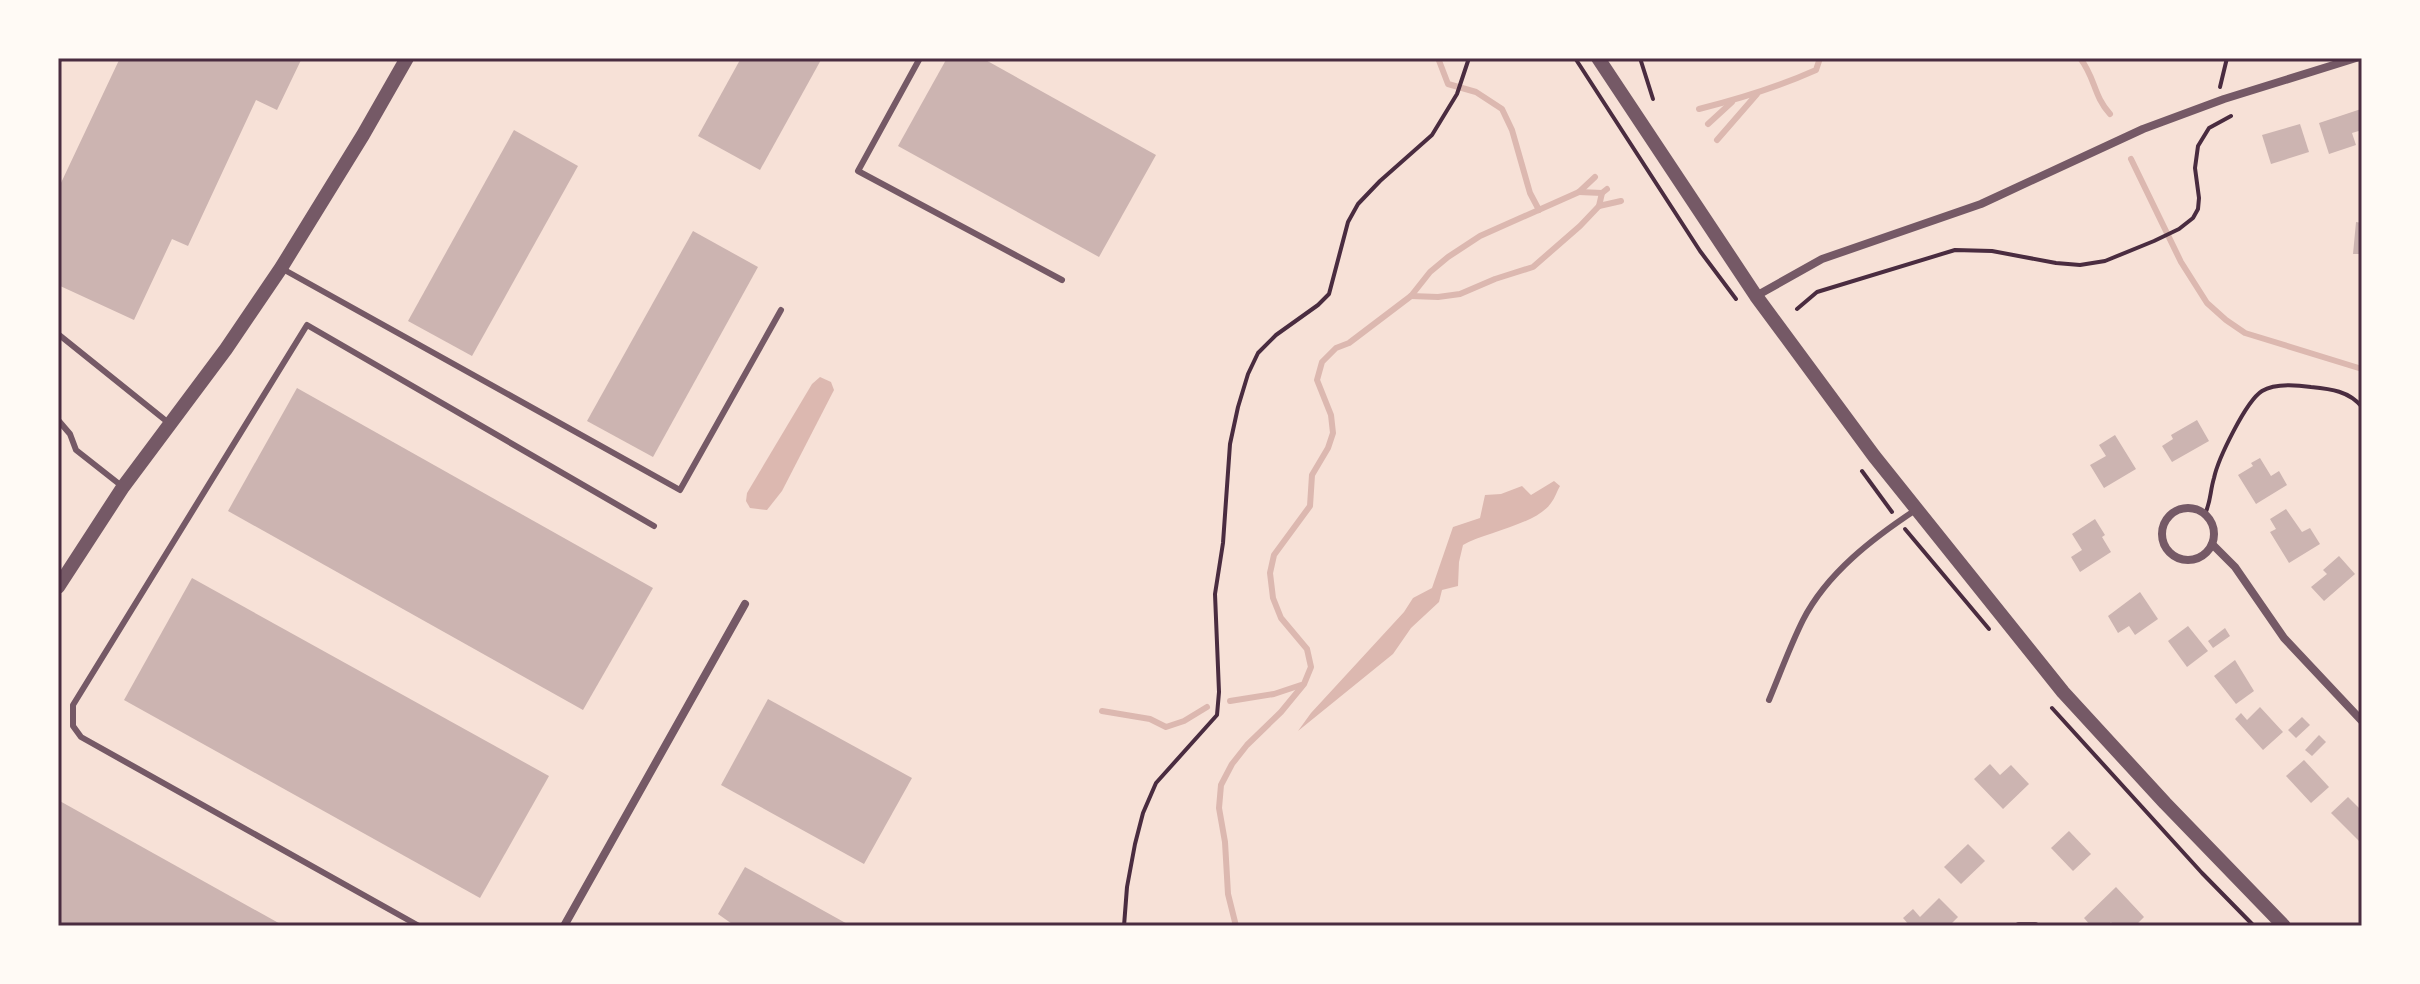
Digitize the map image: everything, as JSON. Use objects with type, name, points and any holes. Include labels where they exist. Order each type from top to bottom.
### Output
[{"type":"street","points":[[58,587],[123,487],[281,268],[407,58]]},
{"type":"street","points":[[1598,58],[1756,296],[1874,456],[2097,730],[2284,926]]},
{"type":"street","points":[[1756,296],[1822,259],[1981,204],[2143,129],[2224,99],[2356,58]]},
{"type":"street","points":[[2196,509],[2205,514],[2214,529],[2212,544],[2202,556],[2185,560],[2173,556],[2165,548],[2163,526],[2175,511],[2196,509]]},
{"type":"street","points":[[2212,544],[2235,567],[2292,647],[2362,721]]},
{"type":"street","points":[[564,926],[745,604]]},
{"type":"street","points":[[2019,926],[2035,926]]},
{"type":"lane","points":[[920,58],[858,171],[1062,280]]},
{"type":"lane","points":[[281,268],[680,490],[781,310]]},
{"type":"lane","points":[[419,926],[81,737],[73,726],[73,705],[307,325],[654,526]]},
{"type":"lane","points":[[58,334],[170,424]]},
{"type":"lane","points":[[58,420],[70,434],[76,450],[123,487]]},
{"type":"lane","points":[[1769,700],[1804,619],[1824,588],[1862,550],[1917,509]]},
{"type":"path","points":[[1124,926],[1127,887],[1143,813],[1152,793],[1177,756],[1205,731],[1217,715],[1215,594],[1227,502],[1230,444],[1248,374],[1258,353],[1276,335],[1329,294],[1348,222],[1358,204],[1432,135],[1457,94],[1469,58]]},
{"type":"path","points":[[1640,58],[1653,99]]},
{"type":"path","points":[[2220,87],[2227,58]]},
{"type":"path","points":[[1797,309],[1817,292],[1955,250],[1992,251],[2080,265],[2105,261],[2154,241],[2193,218],[2198,209],[2195,168],[2198,146],[2209,128],[2231,116]]},
{"type":"path","points":[[2205,514],[2212,498],[2218,463],[2261,391],[2297,385],[2328,389],[2346,393],[2362,407]]},
{"type":"shaded area","points":[[820,377],[831,382],[834,390],[782,491],[767,510],[750,508],[746,501],[747,493],[812,384]]},
{"type":"shaded area","points":[[1554,481],[1560,486],[1552,501],[1535,517],[1463,545],[1458,586],[1442,590],[1439,602],[1411,628],[1393,654],[1298,731],[1413,598],[1432,588],[1453,527],[1480,518],[1485,495],[1501,494],[1522,486],[1531,495]]},
{"type":"building","points":[[120,58],[302,58],[277,110],[256,100],[188,246],[172,239],[134,320],[58,285],[58,184]]},
{"type":"building","points":[[741,58],[822,58],[760,170],[698,136]]},
{"type":"building","points":[[947,58],[982,58],[1156,155],[1099,257],[898,146]]},
{"type":"building","points":[[2361,109],[2362,130],[2352,133],[2356,145],[2329,154],[2319,123]]},
{"type":"building","points":[[2300,124],[2309,152],[2271,164],[2262,135]]},
{"type":"building","points":[[514,130],[578,166],[472,356],[408,321]]},
{"type":"building","points":[[2356,222],[2362,223],[2362,254],[2353,254]]},
{"type":"building","points":[[693,231],[758,267],[653,457],[587,421]]},
{"type":"building","points":[[297,388],[653,588],[583,710],[228,511]]},
{"type":"building","points":[[2197,420],[2209,441],[2172,462],[2162,446],[2173,439],[2171,435]]},
{"type":"building","points":[[2115,435],[2136,469],[2104,488],[2090,465],[2106,456],[2099,445]]},
{"type":"building","points":[[2260,458],[2271,476],[2279,471],[2287,485],[2256,504],[2238,475]]},
{"type":"building","points":[[2286,509],[2302,532],[2310,528],[2320,544],[2289,563],[2270,532],[2276,529],[2270,519]]},
{"type":"building","points":[[2095,519],[2111,552],[2080,572],[2071,557],[2082,550],[2072,534]]},
{"type":"building","points":[[2339,556],[2355,574],[2324,601],[2311,587],[2327,574],[2323,570]]},
{"type":"building","points":[[192,578],[549,776],[480,898],[124,700]]},
{"type":"building","points":[[2140,592],[2158,619],[2135,635],[2129,626],[2118,633],[2108,616]]},
{"type":"building","points":[[2188,626],[2208,651],[2187,667],[2168,641]]},
{"type":"building","points":[[2225,628],[2230,636],[2213,648],[2208,641]]},
{"type":"building","points":[[2235,660],[2254,691],[2236,704],[2214,676]]},
{"type":"building","points":[[768,699],[912,778],[864,864],[721,785]]},
{"type":"building","points":[[2260,707],[2283,732],[2263,750],[2235,719],[2241,713],[2247,720]]},
{"type":"building","points":[[2302,717],[2310,725],[2296,738],[2288,730]]},
{"type":"building","points":[[2319,735],[2326,742],[2312,756],[2305,750]]},
{"type":"building","points":[[2304,760],[2329,787],[2311,803],[2286,776]]},
{"type":"building","points":[[1990,764],[2000,775],[2011,765],[2029,784],[2003,809],[1974,779]]},
{"type":"building","points":[[2348,797],[2362,811],[2362,844],[2331,813]]},
{"type":"building","points":[[58,800],[284,926],[58,926]]},
{"type":"building","points":[[2069,831],[2091,854],[2073,871],[2051,848]]},
{"type":"building","points":[[1968,844],[1985,861],[1961,884],[1944,867]]},
{"type":"building","points":[[745,867],[851,926],[735,926],[718,914]]},
{"type":"building","points":[[2116,887],[2144,917],[2135,926],[2114,926],[2111,922],[2107,926],[2091,926],[2084,918]]},
{"type":"building","points":[[1939,898],[1958,917],[1949,926],[1910,926],[1903,918],[1913,909],[1920,917]]},
{"type":"waterway","points":[[1438,58],[1448,84],[1476,92],[1502,109],[1512,130],[1530,193],[1539,210]]},
{"type":"waterway","points":[[1699,109],[1802,76],[1816,70],[1820,58]]},
{"type":"waterway","points":[[2080,58],[2110,114]]},
{"type":"waterway","points":[[1717,140],[1757,94]]},
{"type":"waterway","points":[[1708,124],[1732,102]]},
{"type":"waterway","points":[[2131,159],[2181,262],[2207,303],[2245,333],[2362,369]]},
{"type":"waterway","points":[[1236,926],[1228,894],[1225,842],[1219,808],[1221,785],[1247,745],[1304,684],[1311,667],[1307,649],[1281,618],[1273,598],[1270,573],[1274,555],[1310,506],[1312,475],[1333,433],[1331,415],[1317,380],[1322,362],[1336,348],[1349,343],[1411,296],[1430,272],[1448,257],[1480,236],[1579,192],[1595,177]]},
{"type":"waterway","points":[[1579,192],[1602,193],[1607,189]]},
{"type":"waterway","points":[[1602,193],[1599,206],[1621,201]]},
{"type":"waterway","points":[[1411,296],[1460,294],[1533,267],[1599,206]]},
{"type":"waterway","points":[[1230,701],[1274,694],[1301,685]]},
{"type":"waterway","points":[[1102,711],[1150,719],[1166,727],[1184,721],[1207,707]]}]
